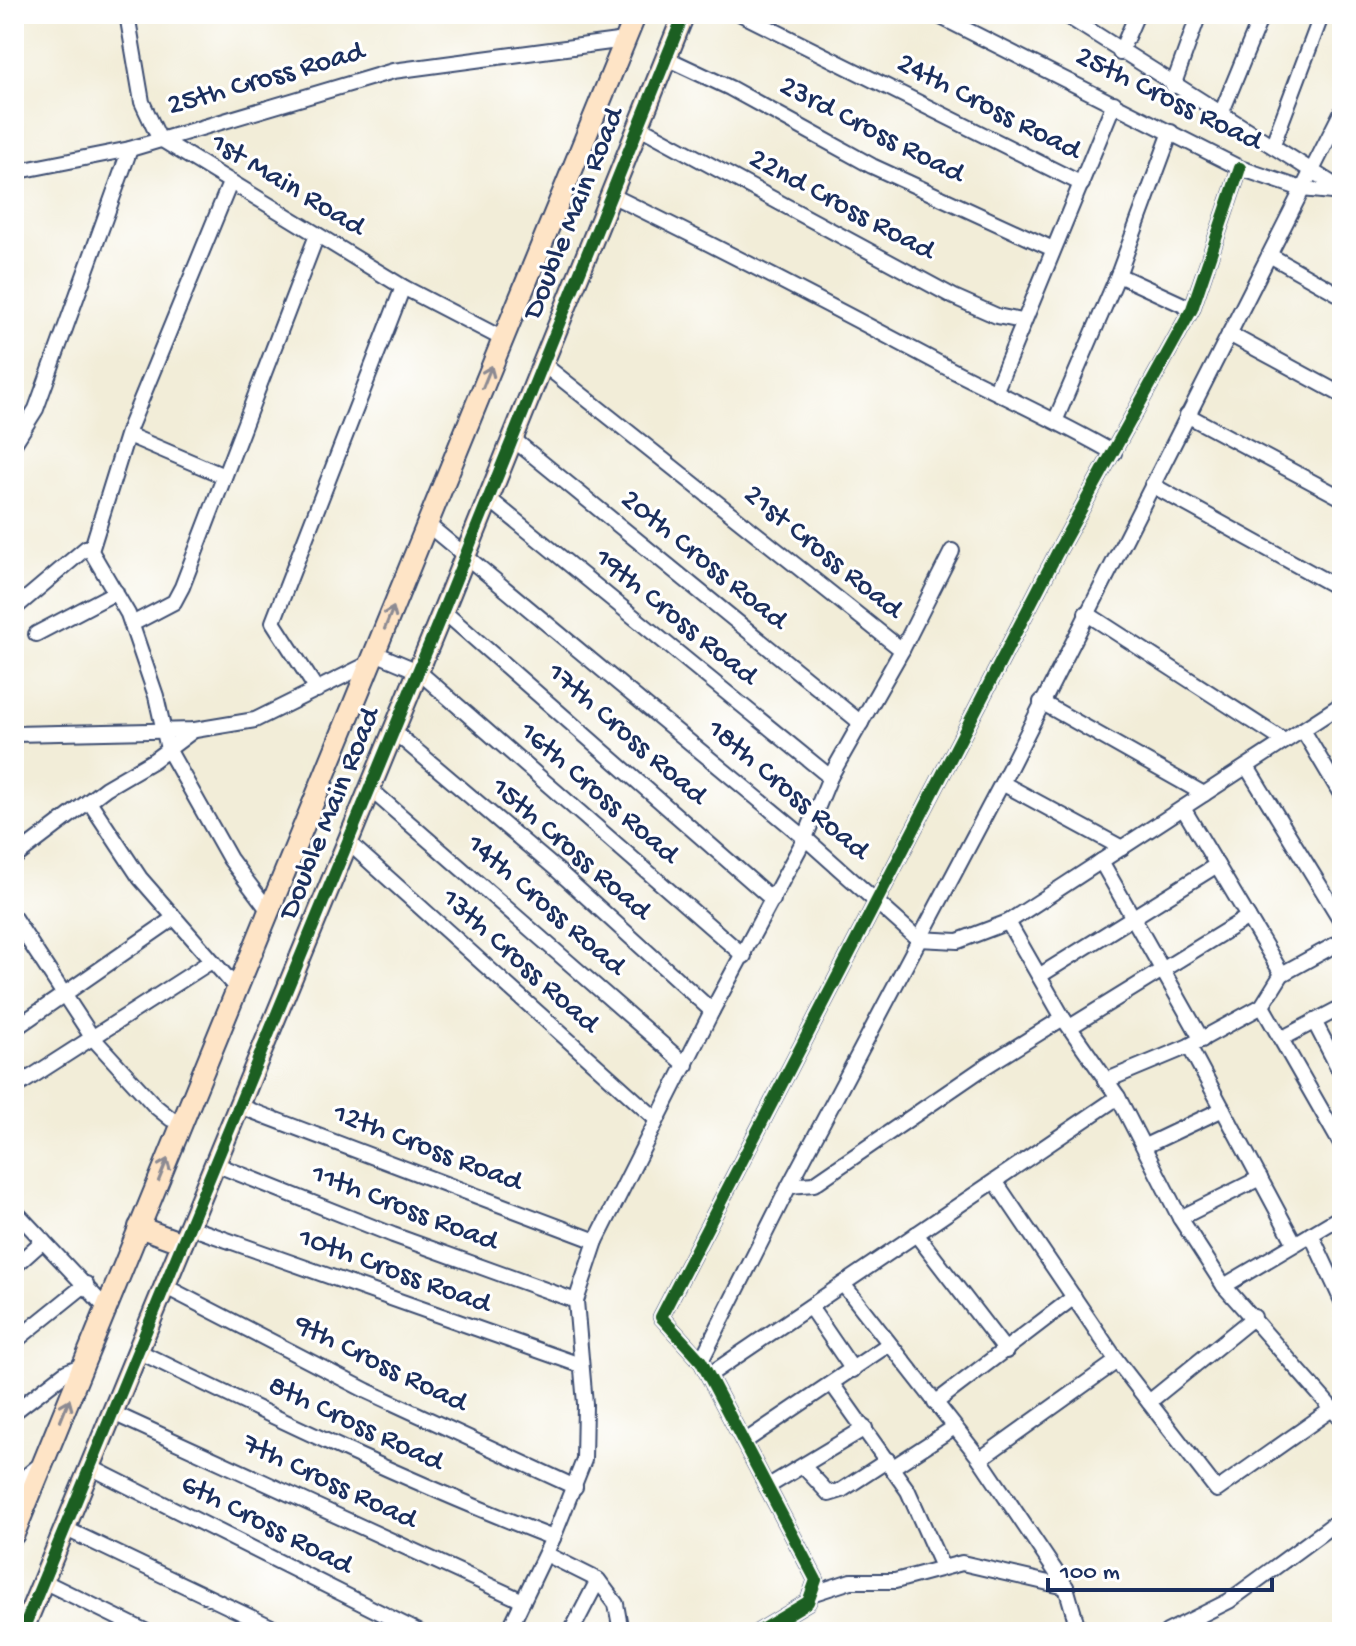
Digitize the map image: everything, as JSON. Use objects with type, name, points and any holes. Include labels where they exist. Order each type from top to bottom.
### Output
[{"type":"street","points":[[127,14],[142,102],[159,138]]},
{"type":"street","name":"Double Main Road","points":[[14,1534],[636,14]]},
{"type":"street","name":"Double Main Road","points":[[22,1632],[443,611],[684,14]]},
{"type":"street","name":"24th Cross Road","points":[[741,14],[1082,184]]},
{"type":"street","name":"25th Cross Road","points":[[935,14],[1240,168],[1302,189],[1342,192]]},
{"type":"street","points":[[1120,53],[1137,14]]},
{"type":"street","points":[[1173,86],[1199,14]]},
{"type":"street","points":[[1221,114],[1262,14]]},
{"type":"street","points":[[1273,144],[1322,14]]},
{"type":"street","points":[[1072,16],[1120,53],[1273,144],[1342,192]]},
{"type":"street","name":"25th Cross Road","points":[[14,172],[130,149],[393,71],[625,40]]},
{"type":"street","name":"23rd Cross Road","points":[[666,58],[730,88],[872,166],[1053,249]]},
{"type":"street","points":[[996,390],[1114,103]]},
{"type":"street","points":[[701,1361],[789,1186],[1002,783],[1342,111]]},
{"type":"street","name":"22nd Cross Road","points":[[638,126],[954,297],[997,316],[1022,321]]},
{"type":"street","points":[[1056,419],[1118,275],[1171,132]]},
{"type":"street","name":"1st Main Road","points":[[159,138],[403,287],[503,339]]},
{"type":"street","points":[[14,444],[36,409],[130,149]]},
{"type":"street","points":[[818,1587],[701,1361],[661,1317],[1057,553],[1192,309],[1240,168]]},
{"type":"street","points":[[91,551],[128,435],[230,183]]},
{"type":"street","points":[[611,195],[786,280],[1056,419],[1114,453]]},
{"type":"street","points":[[132,624],[174,602],[317,235]]},
{"type":"street","points":[[1271,256],[1342,296]]},
{"type":"street","points":[[1118,275],[1192,309]]},
{"type":"street","points":[[317,690],[273,622],[403,287]]},
{"type":"street","points":[[1229,334],[1342,395]]},
{"type":"street","name":"21st Cross Road","points":[[543,364],[902,650],[830,777],[805,838],[656,1119],[596,1241],[576,1301]]},
{"type":"street","points":[[1187,415],[1342,498]]},
{"type":"street","points":[[128,435],[224,476]]},
{"type":"street","name":"20th Cross Road","points":[[513,439],[861,723]]},
{"type":"street","points":[[1152,485],[1342,590]]},
{"type":"street","name":"19th Cross Road","points":[[488,498],[830,777]]},
{"type":"street","name":"18th Cross Road","points":[[427,524],[805,838],[918,939]]},
{"type":"street","points":[[14,609],[86,548],[91,551],[132,624],[168,749],[230,859],[269,911]]},
{"type":"street","points":[[902,650],[952,551]]},
{"type":"street","points":[[36,634],[116,592]]},
{"type":"street","name":"17th Cross Road","points":[[443,611],[773,900]]},
{"type":"street","points":[[1086,613],[1284,741]]},
{"type":"street","points":[[16,729],[195,730],[255,720],[317,690],[372,658]]},
{"type":"street","name":"16th Cross Road","points":[[372,658],[418,671],[744,956]]},
{"type":"street","points":[[1041,702],[1204,794]]},
{"type":"street","points":[[918,939],[958,941],[1008,922],[1342,704]]},
{"type":"street","points":[[14,858],[89,801],[195,730]]},
{"type":"street","name":"15th Cross Road","points":[[392,730],[556,869],[712,1011]]},
{"type":"street","points":[[1303,730],[1342,796]]},
{"type":"street","points":[[1247,767],[1342,922]]},
{"type":"street","points":[[1002,783],[1122,848]]},
{"type":"street","name":"14th Cross Road","points":[[369,788],[686,1065]]},
{"type":"street","points":[[89,801],[115,845],[210,962],[237,989]]},
{"type":"street","points":[[1183,808],[1282,974]]},
{"type":"street","name":"13th Cross Road","points":[[348,842],[656,1119]]},
{"type":"street","points":[[1101,861],[1161,969],[1223,1109],[1294,1242]]},
{"type":"street","points":[[1039,976],[1217,865]]},
{"type":"street","points":[[789,1186],[814,1184],[986,1066],[1248,917]]},
{"type":"street","points":[[14,918],[92,1037],[155,1106],[171,1119],[183,1122]]},
{"type":"street","points":[[14,1029],[174,918]]},
{"type":"street","points":[[995,1181],[1117,1361],[1217,1490],[1337,1414],[1224,1286],[1180,1218],[1118,1097],[1066,1022],[1008,922]]},
{"type":"street","points":[[1105,1081],[1196,1043],[1262,1006],[1282,974],[1342,941]]},
{"type":"street","points":[[14,1088],[210,962]]},
{"type":"street","points":[[1262,1006],[1342,1146]]},
{"type":"street","points":[[1281,1039],[1342,1007]]},
{"type":"street","points":[[1314,1021],[1342,1075]]},
{"type":"street","points":[[709,1375],[1118,1097]]},
{"type":"street","name":"12th Cross Road","points":[[239,1106],[596,1241]]},
{"type":"street","points":[[1145,1146],[1223,1109]]},
{"type":"street","name":"11th Cross Road","points":[[215,1164],[393,1235],[576,1301]]},
{"type":"street","points":[[1180,1218],[1260,1178]]},
{"type":"street","points":[[14,1210],[106,1308]]},
{"type":"street","points":[[1224,1286],[1342,1216]]},
{"type":"street","points":[[139,1227],[186,1235]]},
{"type":"street","points":[[916,1234],[1006,1351]]},
{"type":"street","points":[[1311,1234],[1342,1301]]},
{"type":"street","name":"10th Cross Road","points":[[186,1235],[580,1365]]},
{"type":"street","points":[[14,1267],[43,1241]]},
{"type":"street","points":[[14,1342],[86,1284]]},
{"type":"street","points":[[843,1284],[980,1459],[1066,1587],[1079,1632]]},
{"type":"street","name":"9th Cross Road","points":[[164,1286],[367,1391],[575,1487]]},
{"type":"street","points":[[935,1403],[1074,1297]]},
{"type":"street","points":[[508,1632],[546,1554],[584,1460],[585,1404],[576,1301]]},
{"type":"street","points":[[810,1307],[853,1370]]},
{"type":"street","points":[[1149,1402],[1254,1317]]},
{"type":"street","points":[[744,1442],[889,1344]]},
{"type":"street","name":"8th Cross Road","points":[[138,1351],[339,1448],[455,1500],[553,1538]]},
{"type":"street","points":[[980,1459],[1117,1361]]},
{"type":"street","points":[[14,1412],[66,1372],[83,1365]]},
{"type":"street","points":[[832,1384],[891,1463],[928,1530],[942,1567]]},
{"type":"street","name":"7th Cross Road","points":[[113,1413],[523,1601]]},
{"type":"street","points":[[767,1487],[865,1428]]},
{"type":"street","points":[[803,1466],[829,1494],[842,1490],[953,1428]]},
{"type":"street","points":[[14,1486],[44,1461]]},
{"type":"street","name":"6th Cross Road","points":[[90,1467],[419,1632]]},
{"type":"street","points":[[1167,1632],[1229,1601],[1342,1518]]},
{"type":"street","points":[[64,1528],[262,1628],[282,1632]]},
{"type":"street","points":[[546,1554],[598,1580],[616,1604],[621,1632]]},
{"type":"street","points":[[758,1632],[808,1602],[818,1587],[851,1581],[895,1581],[962,1563],[1066,1587]]},
{"type":"street","points":[[571,1632],[598,1580]]},
{"type":"street","points":[[43,1581],[147,1632]]},
{"type":"cycle path","points":[[22,1632],[443,611],[684,14]]},
{"type":"cycle path","points":[[758,1632],[808,1602],[816,1580],[701,1361],[661,1317],[1057,553],[1192,309],[1240,168]]}]
